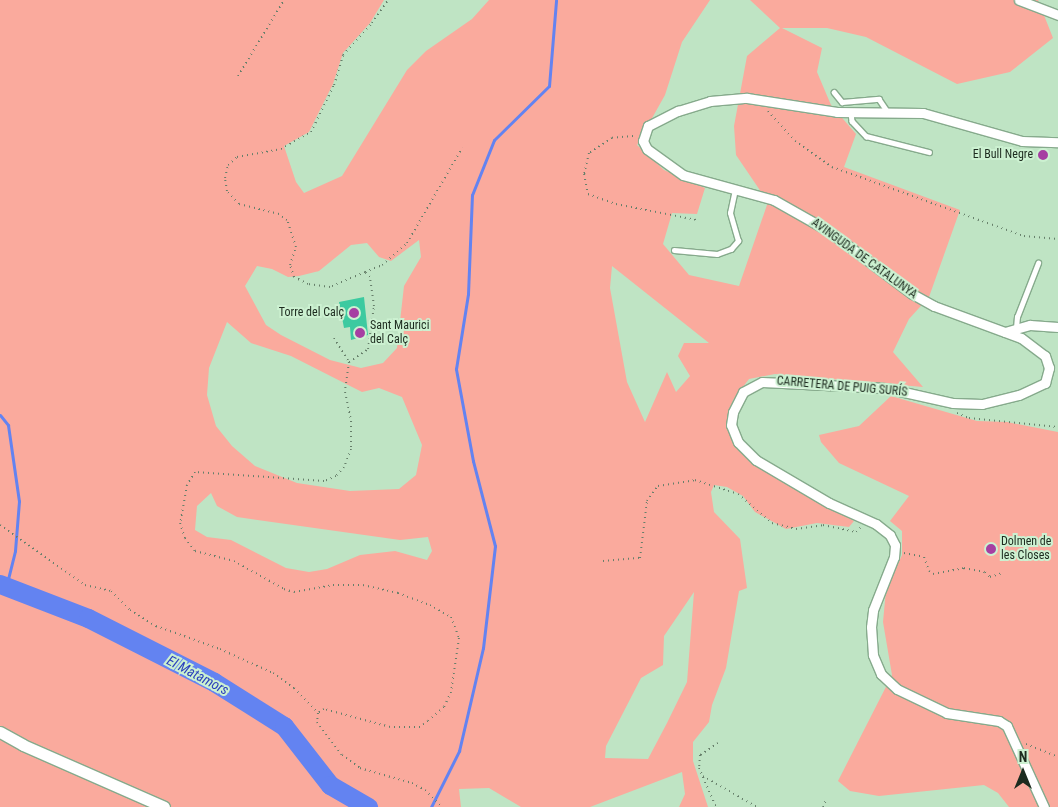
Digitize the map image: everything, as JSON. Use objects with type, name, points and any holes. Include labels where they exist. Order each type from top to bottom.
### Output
[{"type":"street","points":[[1019,0],[1058,15]]},
{"type":"street","points":[[643,136],[655,122],[694,106],[721,99],[760,99],[851,113],[887,111],[935,115],[1022,141],[1058,142]]},
{"type":"street","name":"AVINGUDA DE CATALUNYA","points":[[643,136],[647,150],[683,175],[774,200],[812,221],[924,301],[1006,332],[1034,346],[1045,356],[1048,379],[1039,387]]},
{"type":"street","points":[[1006,332],[1030,325],[1058,326]]},
{"type":"street","name":"CARRETERA DE PUIG SURÍS","points":[[894,553],[890,535],[867,520],[791,482],[742,448],[735,436],[732,418],[735,405],[749,387],[772,382],[863,386],[974,405],[998,401],[1039,387]]},
{"type":"street","points":[[894,553],[871,618],[871,643],[881,674],[897,690],[947,713],[1003,723],[1016,743],[1044,807]]},
{"type":"street","points":[[0,732],[23,745],[164,807]]},
{"type":"lane","points":[[834,92],[842,102],[879,99],[887,111]]},
{"type":"lane","points":[[851,113],[852,121],[866,136],[929,152]]},
{"type":"lane","points":[[674,250],[717,254],[731,248],[738,241],[730,213],[735,190]]},
{"type":"lane","points":[[1016,328],[1017,317],[1038,263]]},
{"type":"path","points":[[238,76],[284,0]]},
{"type":"path","points":[[388,0],[372,23],[343,54],[334,85],[311,132],[281,149],[232,161],[228,165],[225,178],[226,191],[239,204],[279,214],[287,220],[296,248],[290,265],[294,277],[308,284],[330,288],[382,265],[407,243],[427,213],[462,148]]},
{"type":"path","points":[[760,99],[790,136],[832,167],[1024,236],[1058,240]]},
{"type":"path","points":[[643,136],[612,138],[589,153],[584,174],[588,194],[697,220]]},
{"type":"path","points":[[349,362],[368,349],[374,324],[373,284],[366,272]]},
{"type":"path","points":[[334,338],[349,362],[345,392],[351,421],[351,449],[344,467],[336,476],[324,481],[195,472],[186,485],[180,523],[185,538],[195,551],[234,561],[284,589],[294,592],[333,585],[363,585],[398,592],[430,605],[451,617],[459,638],[451,692],[444,707],[428,721],[420,727],[405,728],[324,709],[318,713],[317,722],[322,733],[342,755],[360,768],[412,783],[425,790],[442,807]]},
{"type":"path","points":[[950,411],[969,418],[1058,427]]},
{"type":"path","points":[[604,561],[640,558],[647,501],[658,486],[695,480],[738,494],[772,524],[796,529],[823,525],[856,532],[867,520]]},
{"type":"path","points":[[0,525],[85,586],[111,591],[130,610],[156,626],[220,649],[273,673],[294,688],[318,713]]},
{"type":"path","points":[[894,553],[917,553],[924,557],[929,571],[934,574],[964,568],[985,572],[990,578],[1002,572]]},
{"type":"path","points":[[718,743],[700,755],[702,776],[715,805],[719,807]]},
{"type":"path","points":[[1016,743],[1058,757]]},
{"type":"path","points":[[702,776],[758,807]]},
{"type":"path","points":[[823,807],[826,800]]},
{"type":"shaded area","points":[[0,0],[384,0],[370,23],[343,53],[333,84],[309,132],[284,146],[296,182],[304,193],[342,176],[407,70],[426,51],[472,19],[489,0],[710,0],[682,42],[665,95],[637,145],[664,170],[705,188],[697,214],[672,213],[663,244],[689,275],[739,286],[768,202],[736,155],[734,126],[747,56],[780,28],[750,0],[1038,0],[1053,38],[1010,72],[957,84],[866,37],[827,28],[782,28],[822,48],[817,72],[831,105],[856,134],[844,167],[960,210],[929,297],[909,319],[893,352],[923,387],[775,374],[749,379],[733,400],[728,427],[744,456],[854,521],[849,527],[817,523],[786,529],[755,512],[743,496],[727,487],[714,485],[711,492],[714,512],[740,539],[747,588],[739,591],[726,668],[712,705],[709,722],[693,742],[693,761],[708,807],[679,807],[685,794],[682,772],[590,807],[521,807],[489,788],[459,789],[461,807],[0,807]],"holes":[[[419,240],[421,257],[404,286],[397,348],[383,363],[361,368],[330,360],[281,335],[266,325],[245,286],[257,266],[272,269],[288,277],[299,276],[319,271],[351,245],[367,243],[379,257],[391,261]],[[612,266],[709,343],[684,343],[678,356],[690,376],[676,392],[667,372],[645,422],[627,382],[610,288]],[[227,322],[251,343],[291,356],[362,392],[379,388],[402,397],[422,445],[416,475],[399,489],[350,491],[297,483],[255,466],[232,446],[216,426],[207,395],[209,368]],[[211,493],[217,506],[237,517],[400,540],[428,537],[432,551],[427,560],[395,551],[360,555],[327,569],[309,572],[286,568],[231,540],[207,537],[195,530],[197,506]],[[694,592],[687,682],[648,759],[605,758],[606,746],[641,678],[663,665],[664,636]]]},
{"type":"shaded area","points":[[891,396],[977,421],[1007,422],[1058,432],[1058,807],[1009,807],[998,793],[984,785],[879,796],[850,791],[838,781],[892,675],[883,622],[886,590],[902,555],[902,531],[890,521],[909,496],[839,463],[821,442],[819,435],[859,426]]},
{"type":"building","name":"Torre del Calç","points":[[364,297],[368,335],[351,340],[350,327],[344,328],[339,302]]},
{"type":"waterway","points":[[431,807],[459,751],[483,648],[495,546],[473,461],[456,369],[468,294],[472,195],[494,140],[549,86],[556,0]]},
{"type":"waterway","points":[[0,415],[8,425],[19,501],[15,551],[6,586]]},
{"type":"waterway","name":"El Matamors","points":[[0,584],[88,618],[214,682],[284,726],[330,785],[368,807]]},
{"type":"place","name":"El Bull Negre","points":[[1043,155]]},
{"type":"place","name":"Torre del Calç","points":[[354,313]]},
{"type":"place","name":"Sant Maurici del Calç","points":[[360,333]]},
{"type":"place","name":"Dolmen de les Closes","points":[[991,549]]}]
